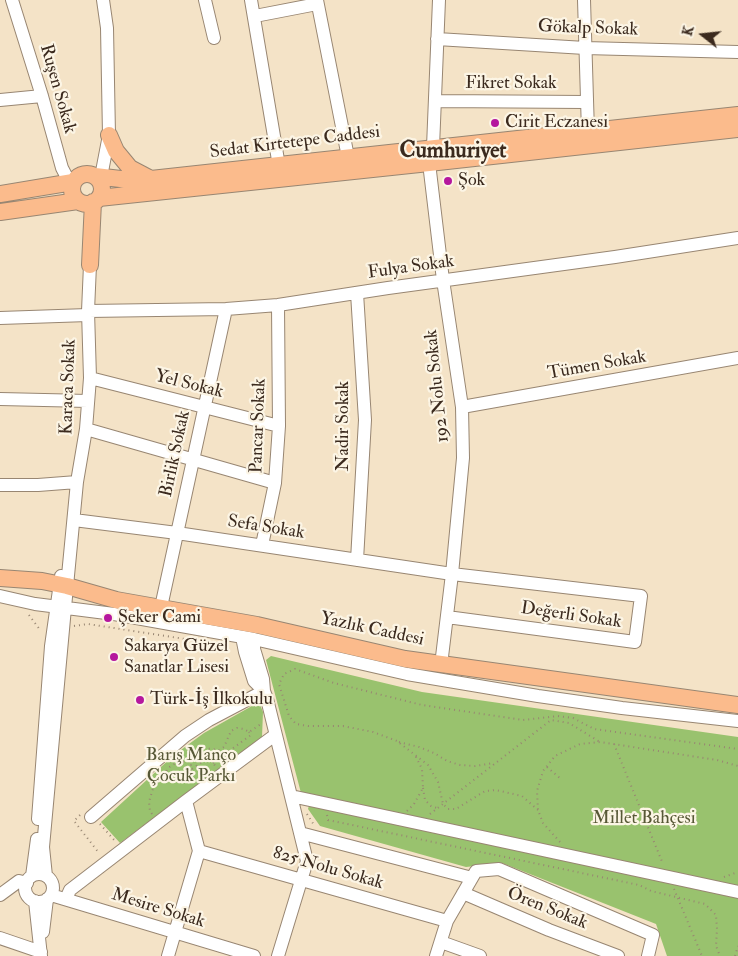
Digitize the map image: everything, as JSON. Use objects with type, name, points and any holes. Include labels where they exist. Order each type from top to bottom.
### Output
[{"type":"main road","name":"Sedat Kirtetepe Caddesi","points":[[0,212],[86,189],[129,180],[279,166],[348,156],[588,132],[738,114]]},
{"type":"main road","name":"Sedat Kirtetepe Caddesi","points":[[0,194],[429,164],[738,129]]},
{"type":"main road","points":[[109,135],[116,151],[130,168],[151,179]]},
{"type":"main road","points":[[86,189],[90,265]]},
{"type":"main road","name":"Yazlık Caddesi","points":[[0,578],[63,585],[116,600],[257,625],[405,659],[738,705]]},
{"type":"street","name":"Ruşen Sokak","points":[[12,0],[62,168],[86,189]]},
{"type":"street","points":[[86,189],[109,135],[107,28],[103,0]]},
{"type":"street","points":[[205,0],[214,38]]},
{"type":"street","points":[[251,0],[279,166]]},
{"type":"street","points":[[433,147],[439,0]]},
{"type":"street","points":[[584,0],[588,132]]},
{"type":"street","points":[[254,16],[317,2],[348,156]]},
{"type":"street","name":"Gökalp Sokak","points":[[438,39],[585,48],[738,52]]},
{"type":"street","points":[[0,100],[42,96]]},
{"type":"street","name":"Fikret Sokak","points":[[436,101],[586,102]]},
{"type":"street","name":"192 Nolu Sokak","points":[[429,164],[443,280],[462,407],[463,458],[441,665]]},
{"type":"street","name":"Fulya Sokak","points":[[0,318],[226,309],[278,305],[738,238]]},
{"type":"street","name":"Karaca Sokak","points":[[60,608],[86,429],[90,378],[88,313],[90,265]]},
{"type":"street","name":"Nadir Sokak","points":[[357,293],[365,420],[357,560]]},
{"type":"street","name":"Pancar Sokak","points":[[262,545],[275,483],[279,426],[278,305]]},
{"type":"street","name":"Birlik Sokak","points":[[161,607],[226,309]]},
{"type":"street","name":"Tümen Sokak","points":[[462,407],[738,358]]},
{"type":"street","name":"Yel Sokak","points":[[90,378],[279,426]]},
{"type":"street","points":[[0,400],[88,401]]},
{"type":"street","points":[[86,429],[275,483]]},
{"type":"street","points":[[0,484],[38,485],[77,482]]},
{"type":"street","name":"Sefa Sokak","points":[[74,515],[452,574]]},
{"type":"street","name":"Değerli Sokak","points":[[447,616],[635,642],[640,605],[641,596],[452,574]]},
{"type":"street","points":[[0,596],[60,608],[114,614],[248,638],[407,674],[584,703],[738,721]]},
{"type":"street","points":[[0,938],[41,954],[44,898],[53,887],[46,876],[43,847],[60,608]]},
{"type":"street","points":[[44,898],[28,896],[26,892],[36,847],[50,646],[60,608]]},
{"type":"street","points":[[248,638],[254,649],[273,720],[275,735],[296,797],[300,833],[307,861],[278,956]]},
{"type":"street","points":[[91,817],[185,736],[209,720],[264,691]]},
{"type":"street","points":[[66,899],[70,890],[275,735]]},
{"type":"street","points":[[296,797],[738,892]]},
{"type":"street","points":[[168,956],[199,850],[186,801]]},
{"type":"street","points":[[300,833],[472,878]]},
{"type":"street","name":"825 Nolu Sokak","points":[[199,850],[447,920]]},
{"type":"street","points":[[436,956],[447,920],[476,871],[499,869],[654,935],[648,956]]},
{"type":"street","points":[[0,895],[19,881],[29,879],[37,874],[46,876]]},
{"type":"street","name":"Ören Sokak","points":[[463,893],[549,930],[618,956]]},
{"type":"street","name":"Mesire Sokak","points":[[44,898],[66,899],[254,956]]},
{"type":"street","points":[[440,942],[480,956]]},
{"type":"path","points":[[29,614],[42,633]]},
{"type":"path","points":[[72,626],[88,624],[199,642]]},
{"type":"path","points":[[497,762],[475,766],[460,765],[419,747],[373,732],[343,726],[296,724],[289,716],[279,684],[284,674],[295,669],[334,683],[422,704],[523,720],[558,716],[573,718],[594,729],[738,749]]},
{"type":"path","points":[[249,732],[261,724],[273,720]]},
{"type":"path","points":[[418,823],[551,720],[569,723],[600,742]]},
{"type":"path","points":[[161,781],[181,782],[189,776],[191,755],[204,748],[219,750],[224,747],[231,731],[238,728],[249,732]]},
{"type":"path","points":[[213,763],[251,735],[249,732]]},
{"type":"path","points":[[397,741],[428,765],[438,782],[443,804],[448,809],[456,809],[486,791],[496,790],[522,796],[538,810]]},
{"type":"path","points":[[561,843],[543,823],[538,810],[537,791],[544,771],[556,756],[580,744],[600,742],[717,760],[738,766]]},
{"type":"path","points":[[614,744],[702,956]]},
{"type":"path","points":[[221,748],[225,754]]},
{"type":"path","points":[[413,753],[422,769],[426,800],[431,806],[437,808]]},
{"type":"path","points":[[191,770],[209,757],[217,769]]},
{"type":"path","points":[[153,815],[150,811],[149,802],[154,785],[161,781],[168,768],[176,763],[190,761]]},
{"type":"path","points":[[547,767],[561,779]]},
{"type":"path","points":[[399,819],[414,804],[423,788]]},
{"type":"path","points":[[323,803],[328,820],[639,885],[705,904],[716,915],[716,946],[720,956]]},
{"type":"path","points":[[735,956],[738,946]]},
{"type":"green space","name":"Millet Bahçesi","points":[[271,656],[422,692],[738,737],[738,956],[667,956],[656,924],[502,863],[466,867],[320,826],[308,809],[312,795],[301,793],[266,660]]},
{"type":"green space","name":"Barış Manço Çocuk Parkı","points":[[259,702],[263,712],[262,737],[120,843],[101,822],[174,755],[204,733]]},
{"type":"place","name":"Cirit Eczanesi","points":[[495,123]]},
{"type":"place","name":"Şok","points":[[448,181]]},
{"type":"place","name":"Şeker Cami","points":[[108,618]]},
{"type":"place","name":"Sakarya Güzel Sanatlar Lisesi","points":[[114,657]]},
{"type":"place","name":"Türk-İş İlkokulu","points":[[140,700]]},
{"type":"district","name":"Cumhuriyet","points":[[453,152]]}]
